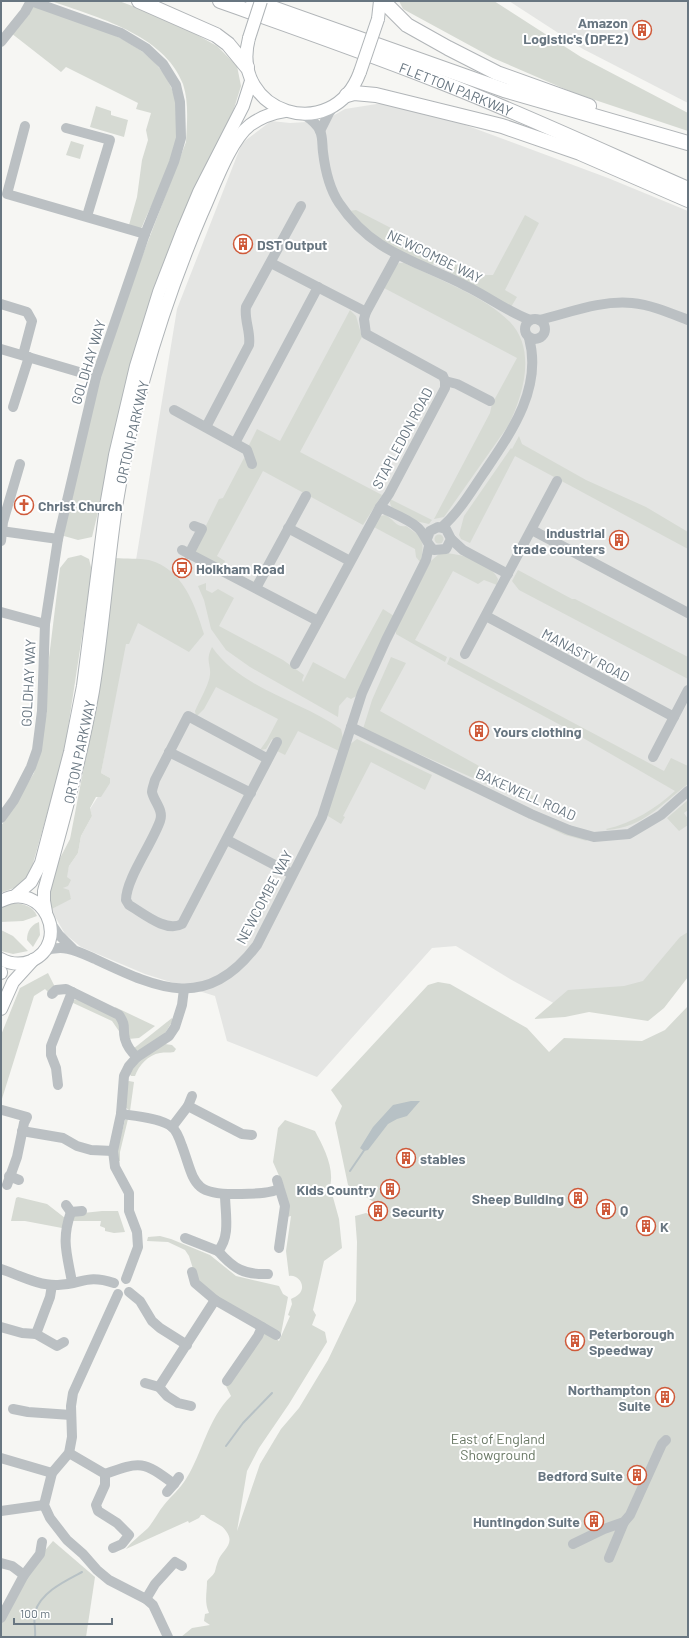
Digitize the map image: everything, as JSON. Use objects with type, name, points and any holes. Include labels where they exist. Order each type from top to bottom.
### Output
[{"type":"highway","points":[[139,1],[216,35],[233,48],[247,67]]},
{"type":"highway","name":"FLETTON PARKWAY","points":[[220,1],[331,40],[442,82],[688,189]]},
{"type":"highway","name":"FLETTON PARKWAY","points":[[253,1],[504,90],[688,143]]},
{"type":"highway","points":[[383,1],[407,25],[430,39],[497,73],[688,143]]},
{"type":"highway","points":[[346,96],[354,93],[376,95],[502,126],[580,153],[688,200]]},
{"type":"main road","points":[[261,1],[246,52],[247,67],[251,81],[265,99],[285,111],[303,114],[319,112],[335,105],[346,96],[360,72],[378,19],[380,1]]},
{"type":"main road","name":"ORTON PARKWAY","points":[[6,898],[31,882],[41,864],[70,752],[83,686],[106,506],[115,455],[136,366],[159,292],[183,230],[206,179],[243,106],[251,81]]},
{"type":"main road","name":"ORTON PARKWAY","points":[[38,956],[50,938],[48,917],[44,901],[44,891],[65,818],[93,688],[113,530],[125,457],[136,408],[157,335],[193,236],[236,142],[249,126],[261,118],[285,111]]},
{"type":"main road","points":[[6,898],[33,900],[48,917]]},
{"type":"main road","points":[[1,959],[18,964],[38,956]]},
{"type":"main road","points":[[1,1009],[13,982],[38,956]]},
{"type":"street","points":[[1,42],[25,12],[31,1]]},
{"type":"street","name":"GOLDHAY WAY","points":[[1,818],[14,800],[31,767],[37,750],[42,711],[45,624],[58,539],[96,376],[145,234],[174,162],[181,138],[180,102],[176,85],[163,64],[140,44],[121,34],[31,1]]},
{"type":"street","points":[[303,114],[310,118],[320,131],[328,113],[335,105]]},
{"type":"street","points":[[25,126],[7,194],[145,234]]},
{"type":"street","points":[[66,128],[110,140],[87,216]]},
{"type":"street","name":"NEWCOMBE WAY","points":[[320,131],[327,175],[338,202],[356,226],[368,237],[397,255],[469,287],[510,312],[534,320]]},
{"type":"street","points":[[206,427],[249,345],[250,333],[245,314],[246,307],[301,206]]},
{"type":"street","name":"STAPLEDON ROAD","points":[[397,255],[366,312],[364,327],[366,334],[443,376],[445,381],[441,394],[389,494],[380,507],[417,527],[444,532]]},
{"type":"street","points":[[271,263],[366,312]]},
{"type":"street","points":[[235,443],[318,287]]},
{"type":"street","points":[[534,320],[543,324],[543,334],[535,339],[527,334],[526,324],[534,320],[557,316],[608,303],[633,303],[659,308],[688,320]]},
{"type":"street","points":[[1,304],[27,312],[32,321],[26,356],[13,407]]},
{"type":"street","name":"NEWCOMBE WAY","points":[[510,312],[527,334],[533,358]]},
{"type":"street","name":"NEWCOMBE WAY","points":[[444,532],[505,441],[523,410],[528,392],[533,358],[543,334],[557,316]]},
{"type":"street","points":[[1,349],[96,376]]},
{"type":"street","points":[[445,381],[457,384],[490,401]]},
{"type":"street","points":[[174,410],[247,450],[252,464]]},
{"type":"street","points":[[20,464],[3,522],[2,534],[58,539]]},
{"type":"street","points":[[465,654],[557,481]]},
{"type":"street","points":[[256,588],[306,496]]},
{"type":"street","points":[[295,664],[380,507]]},
{"type":"street","points":[[194,526],[202,529],[185,552],[318,621]]},
{"type":"street","name":"STAPLEDON ROAD","points":[[417,527],[435,546]]},
{"type":"street","points":[[288,528],[350,561]]},
{"type":"street","points":[[532,530],[688,613]]},
{"type":"street","points":[[435,546],[430,531],[444,532],[463,550],[508,574]]},
{"type":"street","points":[[435,546],[450,543],[444,532]]},
{"type":"street","points":[[435,546],[463,550]]},
{"type":"street","name":"NEWCOMBE WAY","points":[[38,956],[55,947],[74,950],[143,981],[164,988],[184,989],[199,987],[218,981],[233,972],[248,957],[257,945],[322,817],[362,693],[386,640],[426,560],[435,546]]},
{"type":"street","points":[[1,612],[45,624]]},
{"type":"street","name":"MANASTY ROAD","points":[[486,616],[674,717]]},
{"type":"street","points":[[652,757],[688,690]]},
{"type":"street","points":[[268,759],[188,716],[155,780],[152,791],[160,810],[161,819],[152,841],[127,888],[126,900],[129,905],[168,927],[177,927],[182,924],[227,840],[251,793],[268,759],[276,742]]},
{"type":"street","name":"BAKEWELL ROAD","points":[[351,726],[531,814],[569,830],[594,836],[629,834],[662,815],[688,792]]},
{"type":"street","points":[[170,752],[251,793]]},
{"type":"street","points":[[227,840],[292,874]]},
{"type":"street","name":"NEWCOMBE WAY","points":[[48,917],[59,935],[74,950]]},
{"type":"street","points":[[52,994],[61,989],[72,992],[119,1015],[124,1023],[124,1038],[130,1050],[137,1057]]},
{"type":"street","points":[[126,1279],[136,1256],[138,1236],[131,1218],[128,1193],[115,1167],[113,1151],[121,1114],[124,1076],[129,1066],[137,1057],[169,1036],[181,1010],[184,998],[184,989]]},
{"type":"street","points":[[58,1084],[60,1067],[51,1055],[51,1046],[72,992]]},
{"type":"street","points":[[172,1127],[188,1106],[192,1096]]},
{"type":"street","points":[[188,1106],[242,1134],[252,1134]]},
{"type":"street","points":[[2,1110],[27,1117],[22,1131],[18,1157],[11,1180]]},
{"type":"street","points":[[121,1114],[153,1119],[172,1127],[180,1139],[195,1182],[209,1191],[225,1194],[267,1193],[278,1185],[285,1206],[279,1248]]},
{"type":"street","points":[[22,1131],[63,1138],[77,1146],[91,1150],[113,1151]]},
{"type":"street","points":[[218,1251],[224,1244],[227,1232],[225,1194]]},
{"type":"street","points":[[72,1282],[65,1242],[65,1231],[69,1208],[82,1211]]},
{"type":"street","points":[[185,1238],[218,1251],[238,1270],[254,1274],[268,1274]]},
{"type":"street","points":[[1,1269],[38,1282],[59,1286],[90,1278],[114,1283]]},
{"type":"street","points":[[120,1278],[126,1279],[131,1284],[129,1292],[123,1296],[118,1294],[113,1288],[114,1283],[120,1278]]},
{"type":"street","points":[[191,1278],[202,1290],[215,1300],[276,1335]]},
{"type":"street","points":[[36,1334],[50,1297],[52,1285]]},
{"type":"street","points":[[129,1292],[140,1301],[152,1321],[160,1328],[187,1345]]},
{"type":"street","points":[[118,1294],[75,1386],[71,1415],[72,1437],[68,1453],[52,1473],[44,1505],[50,1518],[67,1540],[83,1554],[97,1570],[120,1587],[146,1599],[153,1605],[168,1637]]},
{"type":"street","points":[[159,1387],[215,1300]]},
{"type":"street","points":[[226,1381],[258,1336],[262,1326]]},
{"type":"street","points":[[1,1327],[22,1333],[36,1334],[59,1347]]},
{"type":"street","points":[[145,1383],[159,1387],[167,1396],[178,1403],[191,1406]]},
{"type":"street","points":[[13,1409],[28,1412],[71,1415]]},
{"type":"street","points":[[609,1558],[624,1522],[630,1515],[639,1499],[662,1444],[666,1440]]},
{"type":"street","points":[[68,1453],[106,1474],[136,1464],[147,1467],[173,1484]]},
{"type":"street","points":[[1,1458],[52,1473]]},
{"type":"street","points":[[106,1474],[105,1485],[96,1505],[98,1511],[133,1532],[122,1544],[113,1548]]},
{"type":"street","points":[[1,1511],[44,1505]]},
{"type":"street","points":[[573,1544],[604,1529],[624,1522]]},
{"type":"street","points":[[1,1618],[24,1575],[40,1554],[42,1542]]},
{"type":"street","points":[[146,1599],[155,1584],[175,1562]]},
{"type":"street","points":[[1,1563],[12,1566],[24,1575]]},
{"type":"shaded area","points":[[509,1],[688,1],[688,103],[583,49]]},
{"type":"shaded area","points":[[383,103],[441,116],[608,178],[688,211],[688,972],[557,1005],[510,979],[456,946],[432,948],[317,1077],[227,1041],[215,996],[145,974],[81,947],[65,934],[52,909],[71,898],[63,889],[69,866],[78,853],[81,836],[92,816],[90,809],[110,778],[101,773],[138,567],[136,560],[177,309],[242,143],[271,121],[290,123],[324,121],[345,109]]},
{"type":"shaded area","points":[[411,1101],[420,1101],[407,1116],[388,1124],[368,1150],[364,1151],[360,1148],[373,1127],[393,1105]]},
{"type":"green space","points":[[51,1],[119,1],[170,20],[217,46],[237,66],[241,86],[232,115],[179,223],[159,274],[145,316],[92,537],[78,540],[64,536],[73,467],[96,377],[186,142],[187,105],[183,84],[174,67],[161,52],[145,40],[108,21]]},
{"type":"green space","points":[[399,1],[494,1],[581,57],[688,113],[688,131],[574,93],[493,58],[403,9]]},
{"type":"green space","points":[[33,7],[38,7],[87,24],[134,46],[153,60],[167,79],[176,102],[178,130],[176,142],[169,167],[142,227],[139,229],[129,225],[137,197],[142,160],[148,140],[146,130],[151,113],[136,109],[138,103],[66,67],[61,72],[11,33]]},
{"type":"green space","points":[[96,106],[111,111],[111,115],[128,120],[124,137],[90,127]]},
{"type":"green space","points":[[71,141],[84,145],[80,159],[66,155]]},
{"type":"green space","points":[[356,210],[422,244],[438,254],[438,262],[430,266],[378,240],[349,211]]},
{"type":"green space","points":[[525,215],[539,223],[505,290],[517,297],[511,307],[449,272],[445,266],[449,263],[454,263],[478,275],[493,275]]},
{"type":"green space","points":[[399,263],[404,263],[460,289],[488,304],[500,313],[510,322],[518,333],[523,346],[525,359],[525,373],[522,387],[514,414],[508,426],[444,517],[434,519],[490,413],[492,404],[517,358],[384,288],[394,266]]},
{"type":"green space","points":[[350,310],[356,316],[362,337],[300,452],[382,495],[363,525],[263,471],[217,556],[225,561],[222,568],[193,552],[219,499],[223,498],[244,458],[254,464],[248,447],[257,429],[280,441]]},
{"type":"green space","points":[[519,436],[522,444],[586,480],[646,507],[688,532],[688,549],[515,456],[470,543],[461,539],[459,535],[464,516],[511,448],[512,449]]},
{"type":"green space","points":[[390,499],[432,520],[429,524],[398,514],[393,510]]},
{"type":"green space","points":[[385,515],[400,526],[406,526],[420,537],[423,545],[421,563],[416,557],[415,549],[372,526],[380,516]]},
{"type":"green space","points":[[437,535],[441,535],[443,539],[441,543],[437,543],[435,541],[435,537]]},
{"type":"green space","points":[[440,553],[456,554],[481,562],[494,572],[498,579],[497,585],[484,580],[478,584],[453,571],[415,640],[447,657],[445,662],[396,634],[396,626],[431,561]]},
{"type":"green space","points":[[81,555],[89,559],[92,571],[64,754],[30,874],[17,887],[1,892],[1,826],[34,773],[47,711],[46,682],[60,568],[68,558]]},
{"type":"green space","points":[[115,558],[149,560],[171,571],[179,580],[192,600],[204,634],[189,652],[138,623],[129,644],[126,644],[101,773],[110,778],[110,783],[101,797],[96,797],[90,808],[92,816],[81,836],[78,853],[69,866],[67,877],[71,880],[68,886],[63,888],[69,890],[71,899],[52,909],[48,897],[58,862],[70,839],[88,746],[101,670]]},
{"type":"green space","points":[[518,570],[572,599],[575,599],[688,657],[688,679],[519,590],[512,581]]},
{"type":"green space","points":[[206,583],[206,590],[212,593],[218,589],[234,598],[219,626],[283,660],[304,675],[302,680],[303,682],[313,662],[345,679],[383,609],[394,616],[358,695],[351,699],[347,697],[339,706],[338,717],[250,667],[226,650],[211,629],[204,600],[198,586]]},
{"type":"green space","points":[[212,647],[224,661],[238,673],[255,684],[308,710],[341,729],[343,738],[339,751],[298,731],[285,755],[275,750],[278,742],[272,739],[266,749],[260,750],[278,719],[216,687],[204,709],[196,717],[195,711],[206,688],[210,675],[209,656]]},
{"type":"green space","points":[[391,657],[406,663],[380,711],[535,797],[527,802],[363,729],[372,700]]},
{"type":"green space","points":[[450,657],[664,771],[671,758],[688,766],[688,784],[642,820],[620,828],[607,830],[606,829],[625,823],[643,814],[660,804],[675,791],[564,727],[447,664]]},
{"type":"green space","points":[[357,736],[468,787],[467,789]]},
{"type":"green space","points":[[357,739],[432,775],[425,790],[371,762],[343,816],[345,817],[341,824],[328,816],[328,810],[349,745]]},
{"type":"green space","points":[[688,800],[688,810],[684,813],[688,819],[688,825],[679,831],[667,818]]},
{"type":"green space","points":[[528,818],[585,838],[587,841],[565,835]]},
{"type":"green space","points":[[14,903],[28,906],[37,916],[23,921],[1,922],[1,907]]},
{"type":"green space","points":[[39,922],[40,935],[33,947],[27,940],[28,934],[30,929]]},
{"type":"green space","points":[[1,930],[13,936],[28,951],[13,954],[1,951]]},
{"type":"green space","points":[[688,932],[688,977],[664,1008],[648,1021],[589,1012],[565,1017],[534,1019],[568,990],[624,986],[643,981],[680,937]]},
{"type":"green space","points":[[48,973],[55,987],[49,993],[45,989],[34,996],[1,1102],[1,1035],[20,988]]},
{"type":"green space","name":"East of England Showground","points":[[438,982],[450,984],[527,1028],[549,1052],[564,1038],[642,1041],[665,1030],[688,1006],[688,1637],[181,1637],[192,1628],[210,1625],[204,1621],[205,1614],[209,1613],[206,1601],[207,1581],[214,1574],[218,1561],[229,1543],[229,1536],[226,1531],[204,1515],[201,1515],[199,1518],[189,1523],[188,1521],[126,1549],[148,1528],[186,1479],[216,1415],[231,1396],[226,1386],[228,1382],[259,1334],[270,1334],[279,1341],[290,1316],[288,1315],[292,1304],[291,1299],[298,1295],[301,1291],[302,1284],[300,1281],[295,1277],[289,1276],[286,1251],[291,1216],[287,1217],[287,1200],[284,1187],[273,1162],[278,1128],[285,1120],[315,1131],[328,1159],[330,1167],[331,1182],[329,1190],[331,1190],[339,1219],[342,1248],[324,1261],[313,1310],[316,1315],[312,1325],[325,1332],[327,1342],[289,1404],[259,1448],[247,1471],[237,1531],[260,1464],[281,1429],[299,1408],[328,1360],[356,1301],[357,1242],[355,1216],[366,1213],[373,1216],[376,1207],[375,1203],[348,1185],[335,1123],[342,1106],[331,1090],[428,985]]},
{"type":"green space","points":[[76,999],[111,1014],[119,1021],[121,1034],[112,1021],[71,1002]]},
{"type":"green space","points":[[115,1007],[155,1026],[139,1038],[128,1039]]},
{"type":"green space","points":[[172,1018],[173,1020],[164,1035],[138,1051],[133,1049]]},
{"type":"green space","points":[[165,1044],[172,1045],[176,1049],[174,1052],[160,1053],[148,1058],[139,1068],[135,1076],[131,1076],[129,1073],[138,1060]]},
{"type":"green space","points":[[126,1082],[134,1082],[130,1111],[125,1107]]},
{"type":"green space","points":[[128,1119],[120,1152],[120,1161],[117,1161],[117,1150],[125,1120]]},
{"type":"green space","points":[[18,1197],[47,1204],[65,1218],[62,1228],[25,1221],[11,1221],[16,1198]]},
{"type":"green space","points":[[118,1211],[125,1232],[114,1233],[105,1231],[105,1228],[100,1226],[101,1221],[71,1221],[74,1214]]},
{"type":"green space","points":[[160,1236],[210,1255],[236,1276],[279,1286],[283,1294],[288,1297],[281,1334],[207,1291],[195,1275],[189,1256],[185,1250],[168,1242],[147,1241],[148,1237]]},
{"type":"green space","points":[[53,1541],[95,1577],[86,1637],[1,1637],[1,1618],[24,1575]]},
{"type":"waterway","points":[[350,1171],[365,1149]]},
{"type":"waterway","points":[[226,1446],[243,1423],[272,1393]]},
{"type":"waterway","points":[[35,1637],[35,1612],[42,1599],[54,1588],[82,1572]]},
{"type":"place","name":"Amazon Logistic's (DPE2)","points":[[642,30]]},
{"type":"place","name":"DST Output","points":[[243,244]]},
{"type":"place","name":"Christ Church","points":[[24,505]]},
{"type":"place","name":"industrial trade counters","points":[[619,540]]},
{"type":"place","name":"Holkham Road","points":[[182,568]]},
{"type":"place","name":"Yours clothing","points":[[479,731]]},
{"type":"place","name":"stables","points":[[406,1158]]},
{"type":"place","name":"Kids Country","points":[[390,1189]]},
{"type":"place","name":"Sheep Building","points":[[578,1198]]},
{"type":"place","name":"Q","points":[[606,1209]]},
{"type":"place","name":"Security","points":[[378,1211]]},
{"type":"place","name":"K","points":[[646,1226]]},
{"type":"place","name":"Peterborough Speedway","points":[[575,1341]]},
{"type":"place","name":"Northampton Suite","points":[[665,1397]]},
{"type":"place","name":"Bedford Suite","points":[[637,1475]]},
{"type":"place","name":"Huntingdon Suite","points":[[594,1521]]}]
